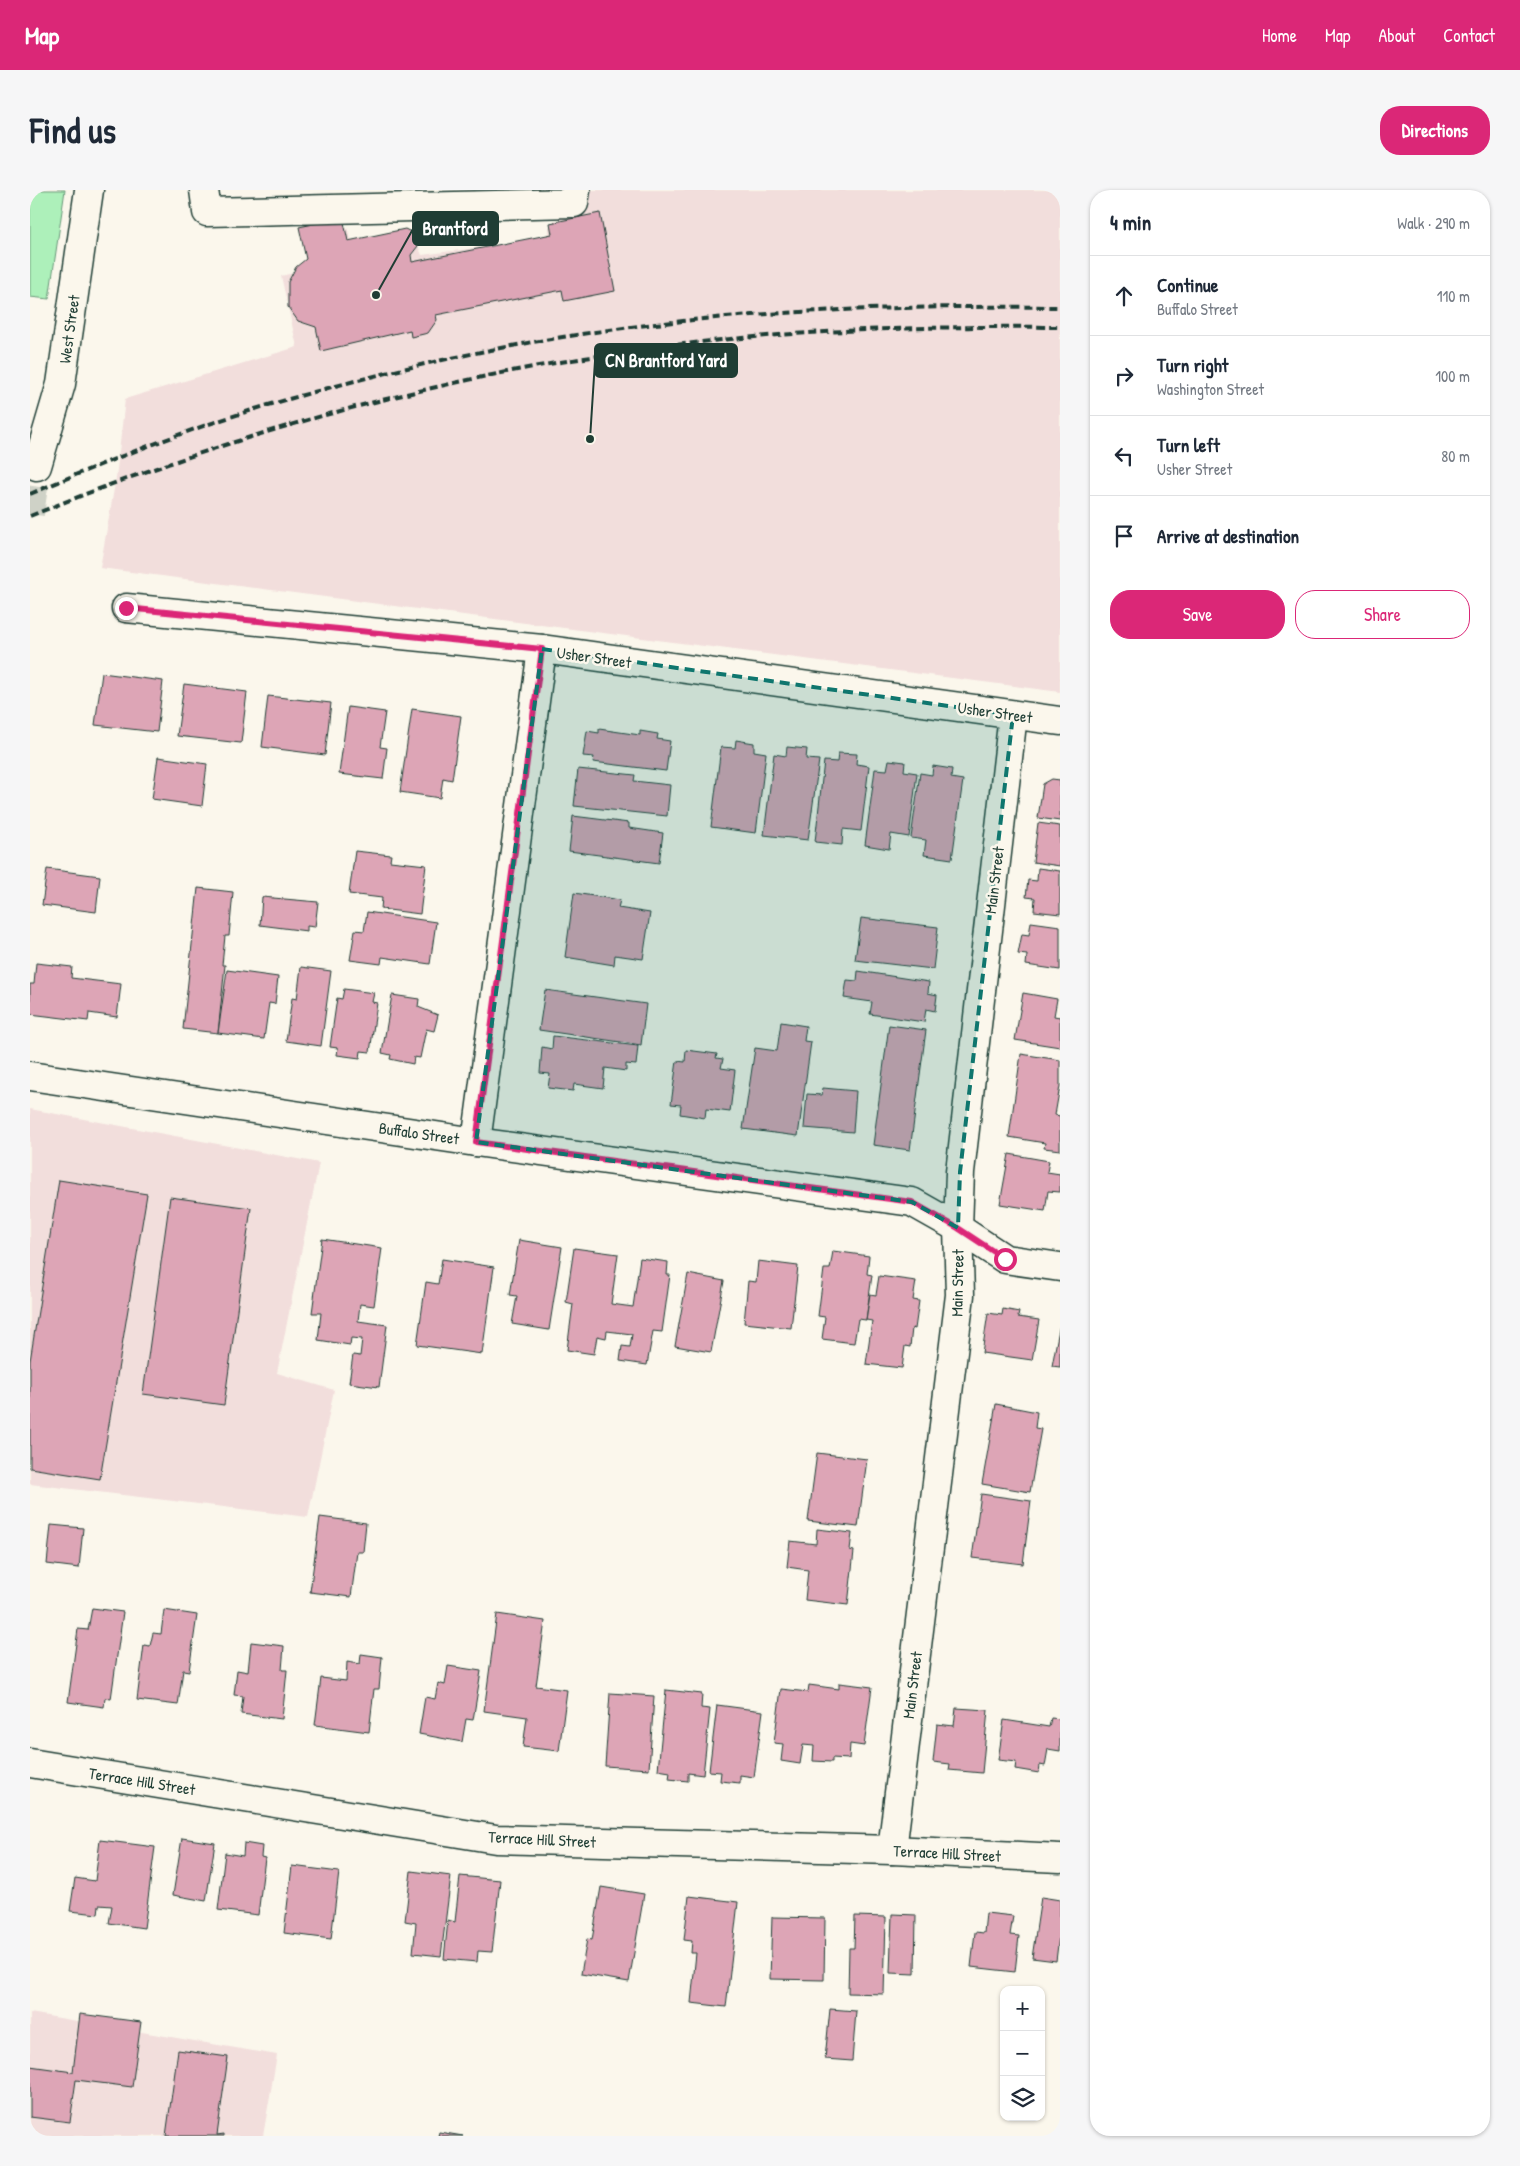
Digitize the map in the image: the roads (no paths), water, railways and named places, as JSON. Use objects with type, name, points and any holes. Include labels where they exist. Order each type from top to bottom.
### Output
[{"type":"street","name":"West Street","points":[[35,453],[61,384],[89,190]]},
{"type":"street","points":[[204,190],[207,212],[574,203],[576,190]]},
{"type":"street","name":"Usher Street","points":[[126,608],[542,649],[1060,721]]},
{"type":"street","points":[[476,1142],[542,649]]},
{"type":"street","name":"Main Street","points":[[892,1850],[960,1295],[958,1228],[960,1172],[1013,715]]},
{"type":"street","name":"Buffalo Street","points":[[30,1076],[476,1142],[912,1202],[958,1228],[1005,1259],[1060,1267]]},
{"type":"street","name":"Terrace Hill Street","points":[[30,1763],[496,1839],[892,1850],[1060,1858]]},
{"type":"tunnel","points":[[30,514],[37,466]]},
{"type":"railway","points":[[30,494],[158,442],[223,419],[289,399],[451,358],[561,337],[671,322],[768,314],[893,308],[1060,307]]},
{"type":"railway","points":[[30,516],[198,454],[283,427],[370,403],[544,365],[632,351],[763,336],[891,329],[1060,327]]},
{"type":"place","name":"Brantford","points":[[376,295]]},
{"type":"place","name":"CN Brantford Yard","points":[[590,439]]}]
